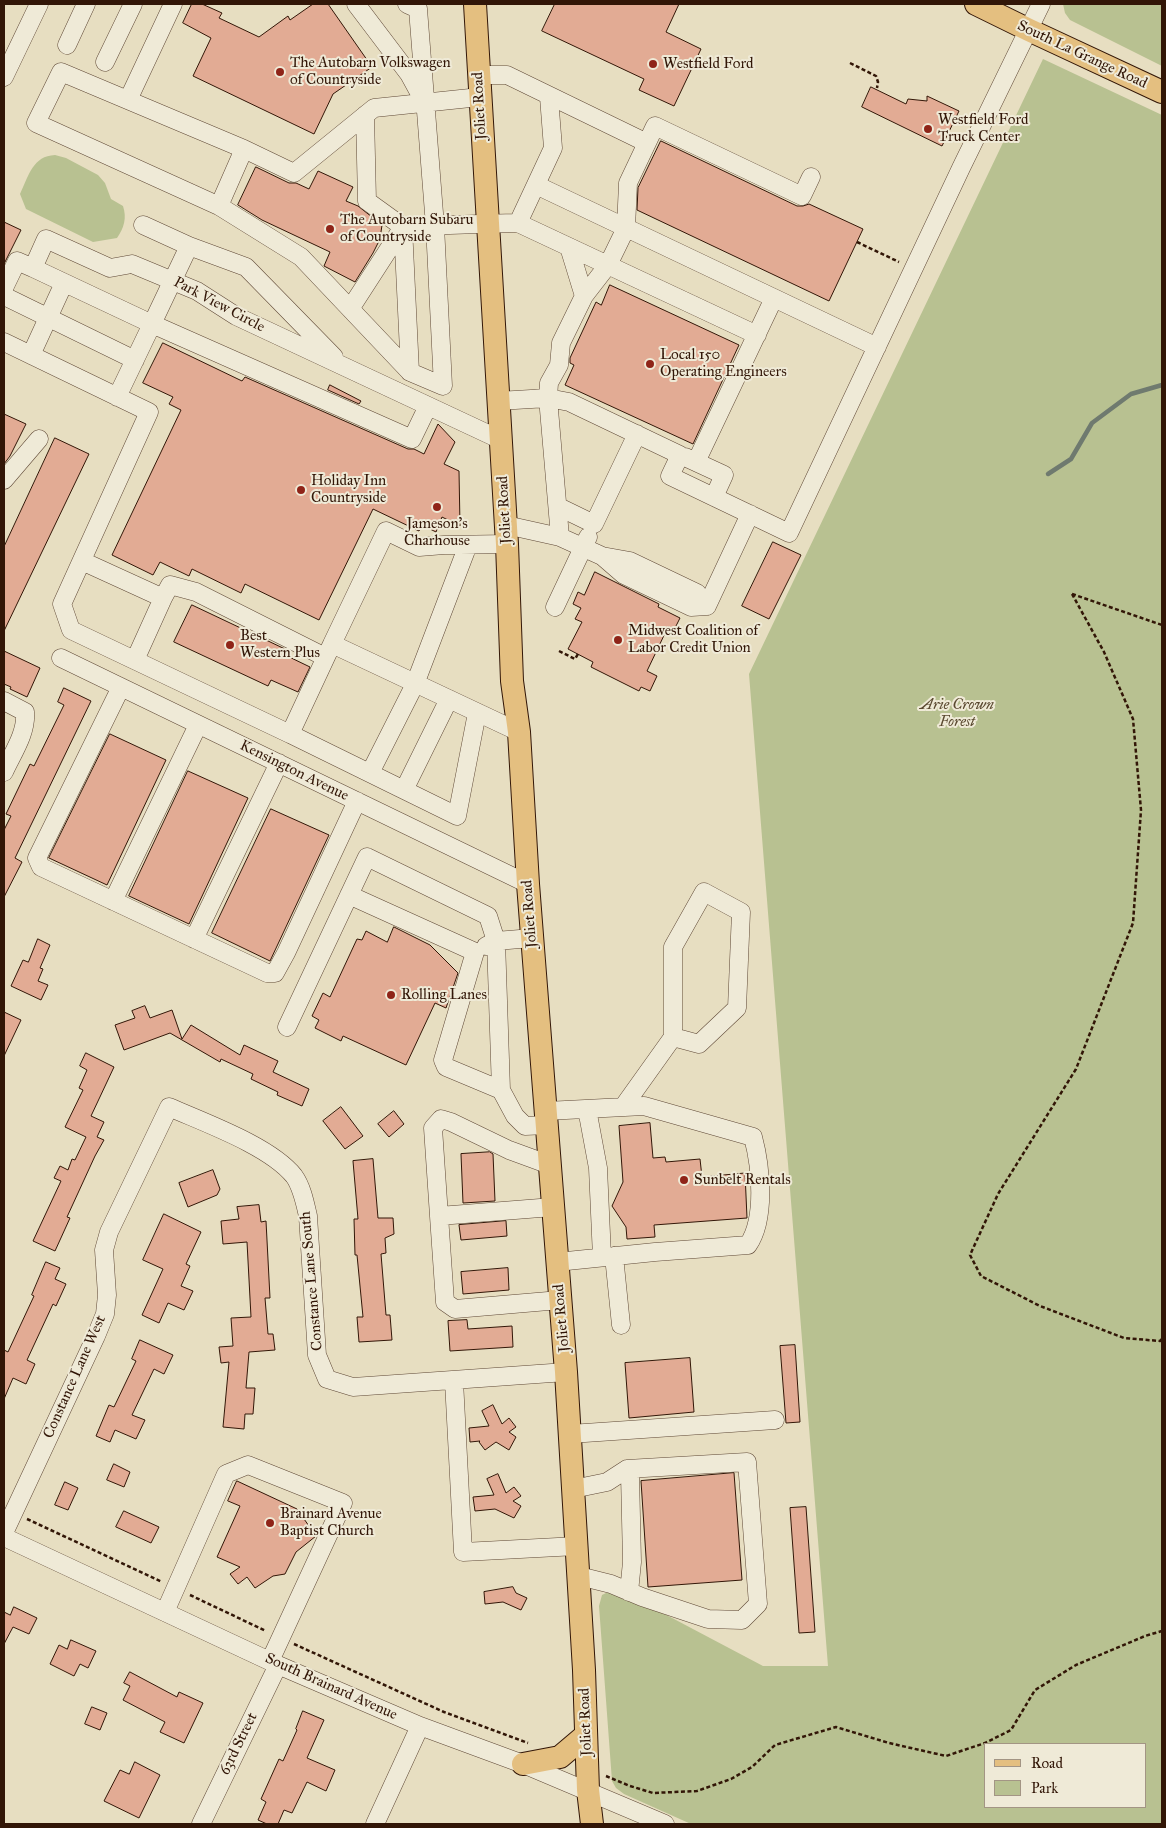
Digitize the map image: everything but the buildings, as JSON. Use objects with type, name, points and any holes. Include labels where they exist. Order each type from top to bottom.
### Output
[{"type":"main road","name":"Joliet Road","points":[[474,4],[507,534],[512,681],[519,732],[528,884],[566,1372],[592,1824]]},
{"type":"main road","name":"South La Grange Road","points":[[976,4],[1162,92]]},
{"type":"main road","points":[[523,1764],[560,1757],[586,1735]]},
{"type":"street","points":[[4,77],[39,4]]},
{"type":"street","points":[[67,45],[86,4]]},
{"type":"street","points":[[105,62],[133,4]]},
{"type":"street","points":[[128,100],[173,4]]},
{"type":"street","points":[[356,4],[409,74],[425,104]]},
{"type":"street","points":[[408,4],[418,9],[425,104],[435,226],[443,386],[410,372],[301,257],[218,206],[36,123],[61,72],[294,173],[374,108],[425,104],[507,75],[647,143]]},
{"type":"street","points":[[680,455],[670,476],[789,533],[1041,4]]},
{"type":"street","points":[[518,223],[553,148],[549,97]]},
{"type":"street","points":[[365,115],[367,200],[403,227],[518,223],[757,335]]},
{"type":"street","points":[[560,537],[559,507],[548,398],[549,384],[559,365],[561,343],[584,296],[608,265],[626,228],[628,184],[655,126],[802,196],[811,177]]},
{"type":"street","points":[[218,206],[244,150]]},
{"type":"street","points":[[536,185],[877,347]]},
{"type":"street","points":[[143,225],[189,246],[246,267],[342,366]]},
{"type":"street","points":[[350,309],[403,227]]},
{"type":"street","points":[[403,227],[410,372]]},
{"type":"street","name":"Park View Circle","points":[[33,268],[46,239],[110,268],[132,264],[197,291],[236,316],[501,440]]},
{"type":"street","points":[[117,396],[189,246]]},
{"type":"street","points":[[569,247],[584,296]]},
{"type":"street","points":[[4,288],[17,261],[152,324],[412,439],[428,406]]},
{"type":"street","points":[[31,355],[64,283]]},
{"type":"street","points":[[4,296],[135,360]]},
{"type":"street","points":[[696,462],[774,298]]},
{"type":"street","points":[[4,342],[149,412],[62,604],[71,630],[457,816],[477,712]]},
{"type":"street","points":[[498,401],[548,398],[569,402],[724,475],[714,497]]},
{"type":"street","points":[[555,607],[637,434]]},
{"type":"street","points":[[4,480],[39,439]]},
{"type":"street","points":[[559,507],[594,524]]},
{"type":"street","points":[[290,734],[386,531],[419,547],[468,545],[507,534],[560,537],[602,556],[630,560],[697,593],[707,606],[750,514]]},
{"type":"street","points":[[370,773],[415,684],[468,545]]},
{"type":"street","points":[[82,561],[163,598]]},
{"type":"street","points":[[135,660],[170,585],[196,592],[329,651],[415,684],[519,732]]},
{"type":"street","name":"Kensington Avenue","points":[[61,658],[528,884]]},
{"type":"street","points":[[121,688],[37,858],[42,867],[113,901],[267,972],[275,973],[357,801]]},
{"type":"street","points":[[404,790],[449,699]]},
{"type":"street","points":[[4,701],[25,712],[24,729],[4,772]]},
{"type":"street","points":[[113,901],[198,725]]},
{"type":"street","points":[[194,939],[279,764]]},
{"type":"street","points":[[287,1027],[367,857],[488,916],[496,941],[501,1090],[515,1116],[525,1126],[546,1118],[587,1109],[644,1106],[753,1137],[758,1156],[760,1204],[754,1236],[748,1245],[557,1262]]},
{"type":"street","points":[[623,1107],[673,1037],[673,947],[704,892],[741,912],[737,1008],[699,1044],[673,1037]]},
{"type":"street","points":[[349,895],[475,952]]},
{"type":"street","points":[[501,1090],[446,1067],[443,1060],[475,952],[496,941],[532,938]]},
{"type":"street","name":"Constance Lane South","points":[[169,1107],[261,1149],[282,1163],[295,1178],[304,1198],[308,1216],[317,1355],[327,1379],[353,1387],[566,1372]]},
{"type":"street","name":"Constance Lane West","points":[[4,1535],[102,1322],[107,1295],[104,1250],[109,1232],[169,1107]]},
{"type":"street","points":[[587,1109],[598,1168],[608,1257],[621,1325]]},
{"type":"street","points":[[550,1165],[509,1150],[451,1122],[441,1119],[433,1128],[445,1302],[455,1309],[560,1300]]},
{"type":"street","points":[[439,1216],[553,1207]]},
{"type":"street","points":[[454,1381],[463,1552],[577,1546]]},
{"type":"street","points":[[570,1434],[775,1420]]},
{"type":"street","points":[[573,1489],[607,1482],[627,1469],[747,1462],[758,1604],[742,1620],[708,1620],[673,1609],[611,1584],[579,1576]]},
{"type":"street","name":"63rd Street","points":[[165,1612],[226,1474],[248,1465],[343,1503],[274,1663],[201,1824]]},
{"type":"street","points":[[627,1469],[630,1474],[632,1562],[628,1591]]},
{"type":"street","name":"South Brainard Avenue","points":[[4,1535],[274,1663],[420,1726],[523,1764],[588,1780],[643,1820],[665,1824]]},
{"type":"street","points":[[375,1824],[420,1726]]},
{"type":"path","points":[[850,63],[876,76],[877,88]]},
{"type":"path","points":[[857,242],[914,269]]},
{"type":"path","points":[[1162,625],[1072,594],[1104,652],[1133,719],[1141,810],[1133,923],[1076,1069],[998,1194],[970,1255],[981,1276],[1040,1306],[1124,1338],[1160,1341],[1162,1339]]},
{"type":"path","points":[[559,651],[575,659],[578,654]]},
{"type":"path","points":[[985,1743],[1011,1730],[1035,1690],[1076,1665],[1145,1636],[1162,1632]]},
{"type":"path","points":[[588,1780],[630,1786],[653,1793],[697,1791],[731,1779],[752,1767],[775,1745],[836,1727],[889,1743],[946,1756],[984,1743]]},
{"type":"green space","points":[[1063,4],[1162,4],[1162,66],[1070,20],[1065,13]]},
{"type":"green space","name":"Arie Crown Forest","points":[[1043,59],[1162,115],[1162,1824],[691,1824],[624,1794],[616,1788],[612,1781],[599,1606],[602,1595],[610,1591],[621,1591],[763,1666],[828,1666],[749,674]]},
{"type":"green space","points":[[55,155],[66,158],[98,175],[105,183],[111,199],[123,206],[124,223],[117,238],[93,242],[26,209],[20,194],[29,174],[42,159]]},
{"type":"waterway","points":[[1048,474],[1071,459],[1092,423],[1131,394],[1162,385]]},
{"type":"place","name":"Westfield Ford","points":[[653,64]]},
{"type":"place","name":"The Autobarn Volkswagen of Countryside","points":[[280,72]]},
{"type":"place","name":"Westfield Ford Truck Center","points":[[928,129]]},
{"type":"place","name":"The Autobarn Subaru of Countryside","points":[[330,229]]},
{"type":"place","name":"Local 150 Operating Engineers","points":[[650,364]]},
{"type":"place","name":"Holiday Inn Countryside","points":[[301,490]]},
{"type":"place","name":"Jameson's Charhouse","points":[[437,507]]},
{"type":"place","name":"Midwest Coalition of Labor Credit Union","points":[[618,640]]},
{"type":"place","name":"Best Western Plus","points":[[230,645]]},
{"type":"place","name":"Rolling Lanes","points":[[391,995]]},
{"type":"place","name":"Sunbelt Rentals","points":[[684,1180]]},
{"type":"place","name":"Brainard Avenue Baptist Church","points":[[270,1523]]}]
